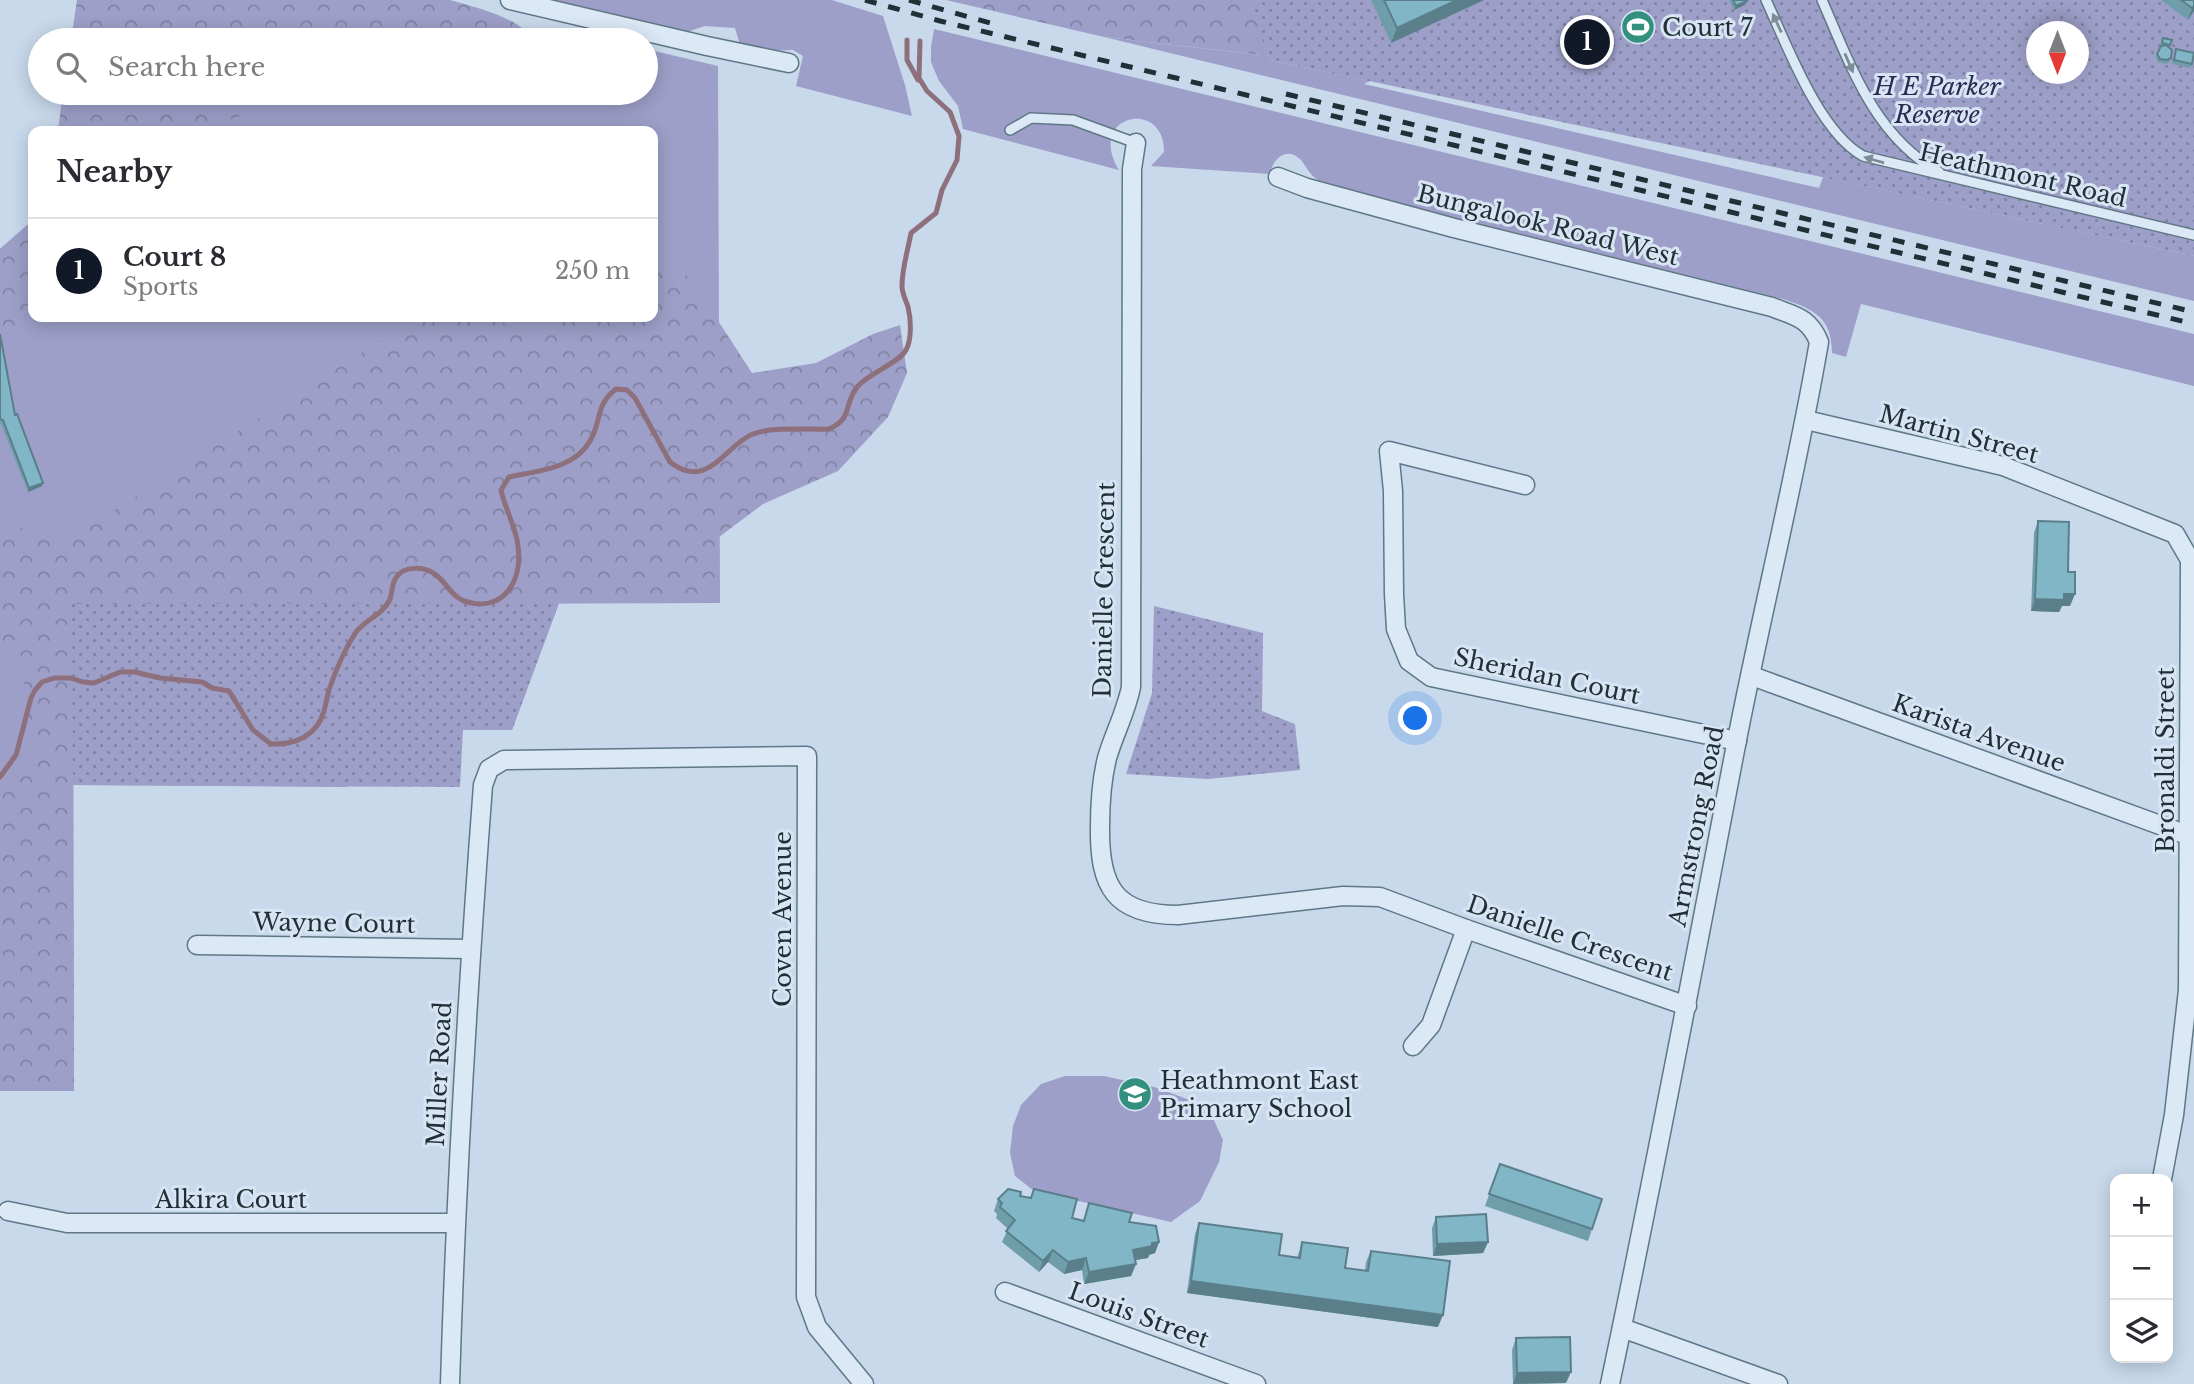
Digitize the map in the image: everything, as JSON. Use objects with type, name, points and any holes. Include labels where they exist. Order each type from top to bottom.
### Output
[{"type":"street","points":[[510,0],[634,28]]},
{"type":"street","points":[[658,33],[789,63]]},
{"type":"street","name":"Danielle Crescent","points":[[1136,143],[1132,169],[1132,687],[1126,712],[1108,755],[1100,789],[1099,845],[1104,879],[1118,896],[1133,908],[1155,915],[1178,915],[1343,896],[1380,897],[1687,1006]]},
{"type":"street","name":"Bungalook Road West","points":[[1278,177],[1307,188],[1454,228],[1772,307],[1807,321]]},
{"type":"street","name":"Armstrong Road","points":[[1610,1384],[1687,1006],[1737,741],[1806,419],[1819,342],[1807,321]]},
{"type":"street","name":"Martin Street","points":[[1806,419],[2003,466],[2175,534]]},
{"type":"street","name":"Sheridan Court","points":[[1525,485],[1389,451],[1393,491],[1396,629],[1409,662],[1431,677],[1737,741]]},
{"type":"street","name":"Bronaldi Street","points":[[2163,1174],[2191,990],[2190,560],[2175,534]]},
{"type":"street","name":"Karista Avenue","points":[[1752,676],[2190,836]]},
{"type":"street","name":"Coven Avenue","points":[[489,769],[504,760],[807,756],[806,1297],[817,1327],[864,1384]]},
{"type":"street","name":"Miller Road","points":[[450,1384],[455,1223],[470,949],[483,785],[489,769]]},
{"type":"street","points":[[1413,1046],[1431,1025],[1466,929]]},
{"type":"street","name":"Wayne Court","points":[[197,945],[470,949]]},
{"type":"street","name":"Alkira Court","points":[[8,1211],[67,1223],[455,1223]]},
{"type":"street","name":"Louis Street","points":[[1005,1292],[1256,1384]]},
{"type":"street","points":[[1622,1328],[1778,1384]]},
{"type":"lane","name":"Heathmont Road","points":[[1766,0],[1817,104],[1834,132],[1846,145],[1863,156],[2194,235]]},
{"type":"lane","points":[[1822,0],[1860,88],[1875,111],[1920,160],[1953,179]]},
{"type":"lane","points":[[1010,130],[1031,118],[1073,120],[1136,143]]},
{"type":"green space","points":[[77,0],[450,0],[484,10],[522,28],[73,28]]},
{"type":"green space","points":[[533,0],[832,0],[883,16],[912,116],[796,86],[803,56],[793,50],[767,51],[740,45],[735,28],[705,26],[681,34]]},
{"type":"green space","points":[[946,0],[1266,0],[1281,22],[1261,55],[1104,37]]},
{"type":"green space","name":"H E Parker Reserve","points":[[1252,0],[2194,0],[2194,256],[1270,60]]},
{"type":"green space","points":[[934,29],[2194,334],[2194,386],[1861,304],[1846,357],[1832,353],[1829,331],[1819,316],[1794,303],[1329,187],[1315,178],[1301,160],[1291,154],[1277,159],[1270,174],[1151,166],[1164,152],[1161,135],[1153,124],[1141,119],[1129,120],[1119,125],[1112,136],[1111,151],[1119,170],[963,129],[958,106],[939,81],[931,62]]},
{"type":"green space","points":[[1104,37],[1260,55],[1266,46],[1270,60],[1370,81],[1364,84],[1819,188],[1823,177],[2194,256],[2194,301]]},
{"type":"green space","points":[[658,52],[718,66],[720,603],[73,605],[74,1091],[0,1091],[0,249],[28,224],[28,322],[658,322],[658,126],[59,126],[61,105],[658,105]]},
{"type":"green space","points":[[61,105],[271,105],[228,120],[223,126],[59,126]]},
{"type":"green space","points":[[28,224],[28,321],[0,331],[0,249]]},
{"type":"green space","points":[[658,270],[689,276],[752,373],[816,363],[873,334],[900,325],[907,373],[888,417],[838,471],[763,504],[719,537],[720,603],[559,603],[512,730],[465,722],[440,750],[346,787],[73,785],[74,1091],[0,1091],[0,790],[35,761],[18,646],[0,643],[0,524],[71,538],[410,322],[500,322],[547,336],[560,322],[658,322]]},
{"type":"green space","points":[[559,603],[512,730],[463,730],[460,787],[73,785],[72,604]]},
{"type":"green space","points":[[1154,606],[1263,633],[1262,711],[1295,724],[1300,770],[1208,779],[1126,774],[1152,693]]},
{"type":"green space","points":[[1065,1076],[1104,1076],[1158,1088],[1197,1103],[1212,1116],[1223,1140],[1219,1162],[1200,1201],[1171,1222],[1034,1191],[1015,1176],[1010,1153],[1013,1126],[1021,1105],[1041,1084]]},
{"type":"building","points":[[1384,0],[1457,0],[1397,28]]},
{"type":"building","points":[[1733,0],[1746,0],[1747,1],[1736,6]]},
{"type":"building","points":[[2181,0],[2194,0],[2194,6],[2192,8]]},
{"type":"building","points":[[2163,38],[2172,40],[2170,45],[2162,43]]},
{"type":"building","points":[[2166,45],[2172,50],[2171,58],[2160,59],[2157,54],[2161,46]]},
{"type":"building","points":[[2176,49],[2194,53],[2192,64],[2174,60]]},
{"type":"building","points":[[0,334],[15,415],[17,414],[43,483],[29,488],[3,420],[0,419]]},
{"type":"building","points":[[2038,521],[2069,522],[2068,572],[2075,572],[2075,594],[2064,594],[2064,600],[2035,599]]},
{"type":"building","points":[[1500,1164],[1602,1199],[1592,1229],[1489,1194]]},
{"type":"building","points":[[1008,1189],[1021,1192],[1020,1196],[1031,1198],[1034,1189],[1077,1199],[1072,1218],[1084,1221],[1089,1203],[1132,1213],[1129,1222],[1156,1226],[1159,1242],[1133,1250],[1136,1264],[1089,1272],[1086,1258],[1068,1262],[1053,1250],[1043,1261],[1006,1231],[1015,1220],[1000,1207],[1002,1203],[998,1199]]},
{"type":"building","points":[[1486,1214],[1488,1242],[1437,1244],[1436,1217]]},
{"type":"building","points":[[1199,1223],[1282,1234],[1279,1255],[1300,1258],[1302,1242],[1348,1248],[1345,1268],[1368,1271],[1371,1251],[1450,1261],[1443,1315],[1191,1281]]},
{"type":"building","points":[[1570,1337],[1571,1372],[1517,1373],[1516,1338]]},
{"type":"waterway","points":[[907,40],[907,60],[918,80]]},
{"type":"waterway","points":[[0,777],[16,755],[35,690],[42,682],[54,678],[71,678],[94,683],[120,672],[135,672],[160,678],[202,682],[212,688],[229,691],[253,730],[271,744],[288,743],[304,737],[321,720],[334,676],[356,632],[387,604],[394,581],[401,572],[415,568],[429,571],[459,598],[478,604],[490,603],[508,591],[514,582],[519,559],[515,532],[501,490],[509,477],[554,467],[575,458],[590,441],[602,407],[616,389],[627,390],[635,398],[670,462],[683,470],[695,472],[716,463],[743,439],[753,434],[781,429],[829,429],[837,425],[845,415],[853,392],[858,386],[906,350],[910,323],[902,279],[911,233],[936,213],[942,190],[957,160],[959,136],[950,112],[927,91],[919,78],[920,41]]},
{"type":"railway","points":[[865,0],[940,21],[2194,324]]},
{"type":"railway","points":[[909,0],[997,25]]},
{"type":"railway","points":[[1286,94],[2194,312]]},
{"type":"place","name":"Court 7","points":[[1638,27]]},
{"type":"place","name":"Court 8","points":[[1587,42]]},
{"type":"place","name":"Heathmont East Primary School","points":[[1135,1094]]}]
